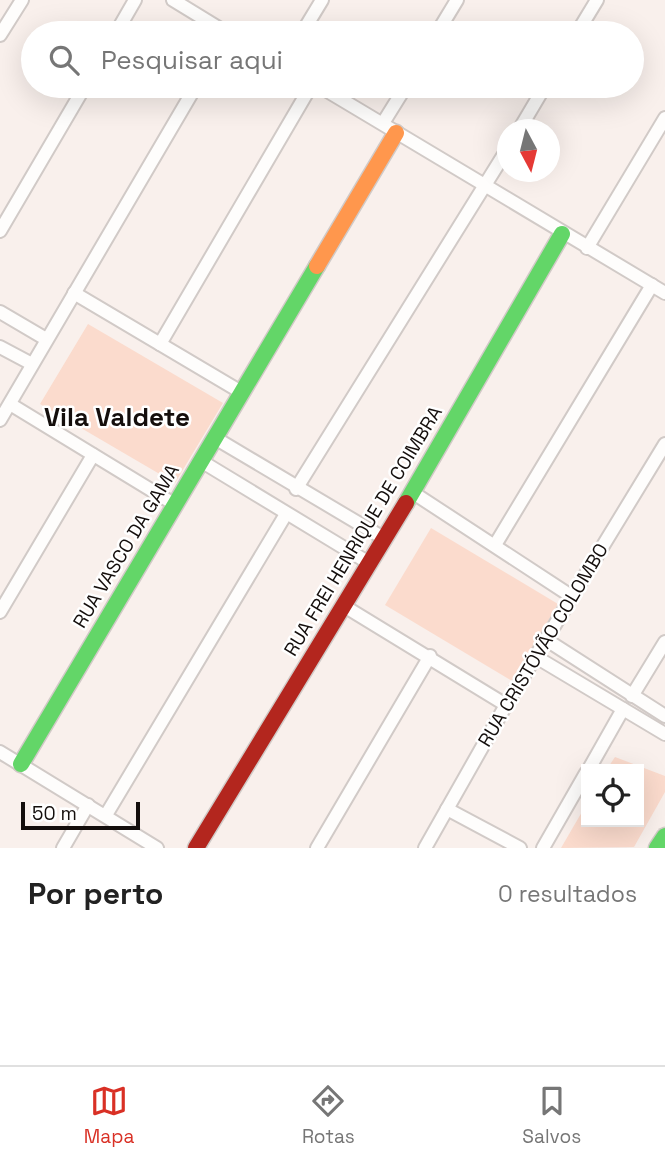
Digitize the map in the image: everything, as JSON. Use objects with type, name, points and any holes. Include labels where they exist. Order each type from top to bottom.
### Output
[{"type":"street","points":[[0,35],[22,0]]},
{"type":"street","points":[[123,21],[135,0]]},
{"type":"street","points":[[173,0],[190,4],[212,21]]},
{"type":"street","points":[[309,21],[322,0]]},
{"type":"street","points":[[444,21],[457,0]]},
{"type":"street","points":[[584,21],[597,0]]},
{"type":"street","points":[[0,231],[78,98]]},
{"type":"street","points":[[0,420],[189,98]]},
{"type":"street","points":[[160,344],[305,98]]},
{"type":"street","points":[[339,98],[562,234],[665,293]]},
{"type":"street","points":[[389,128],[400,98]]},
{"type":"street","points":[[526,119],[538,98]]},
{"type":"street","points":[[587,247],[665,118]]},
{"type":"street","name":"RUA VASCO DA GAMA","points":[[21,764],[215,438],[389,128]]},
{"type":"street","points":[[296,489],[497,165]]},
{"type":"street","name":"RUA FREI HENRIQUE DE COIMBRA","points":[[196,848],[385,539],[562,234]]},
{"type":"street","points":[[495,545],[652,285]]},
{"type":"street","points":[[74,293],[241,392]]},
{"type":"street","points":[[0,312],[46,339]]},
{"type":"street","points":[[0,347],[32,365]]},
{"type":"street","points":[[9,404],[174,504]]},
{"type":"street","points":[[215,438],[296,489],[385,539]]},
{"type":"street","name":"RUA CRISTÓVÃO COLOMBO","points":[[425,848],[545,639],[665,444]]},
{"type":"street","points":[[0,612],[93,455]]},
{"type":"street","points":[[201,461],[369,563]]},
{"type":"street","points":[[412,492],[571,596]]},
{"type":"street","points":[[106,815],[286,514]]},
{"type":"street","points":[[344,606],[430,656],[506,705]]},
{"type":"street","points":[[545,639],[665,716]]},
{"type":"street","points":[[632,696],[665,642]]},
{"type":"street","points":[[317,848],[430,656]]},
{"type":"street","points":[[536,657],[665,734]]},
{"type":"street","points":[[591,764],[623,709]]},
{"type":"street","points":[[0,752],[157,848]]},
{"type":"street","points":[[543,848],[581,782]]},
{"type":"street","points":[[63,848],[88,805]]},
{"type":"street","points":[[446,809],[520,848]]},
{"type":"street","points":[[657,848],[665,836]]},
{"type":"shaded area","points":[[88,324],[223,403],[175,483],[40,404]]},
{"type":"shaded area","points":[[431,528],[558,604],[512,681],[385,605]]},
{"type":"shaded area","points":[[615,757],[633,764],[610,764]]},
{"type":"shaded area","points":[[644,768],[665,776],[665,792],[634,847],[561,848],[581,814],[581,827],[644,827]]},
{"type":"traffic: fast","points":[[406,503],[562,234]]},
{"type":"traffic: fast","points":[[21,764],[317,266]]},
{"type":"traffic: fast","points":[[657,848],[665,836]]},
{"type":"traffic: slow","points":[[317,266],[396,133]]},
{"type":"traffic: jam","points":[[196,848],[406,503]]},
{"type":"district","name":"Vila Valdete","points":[[117,417]]}]
